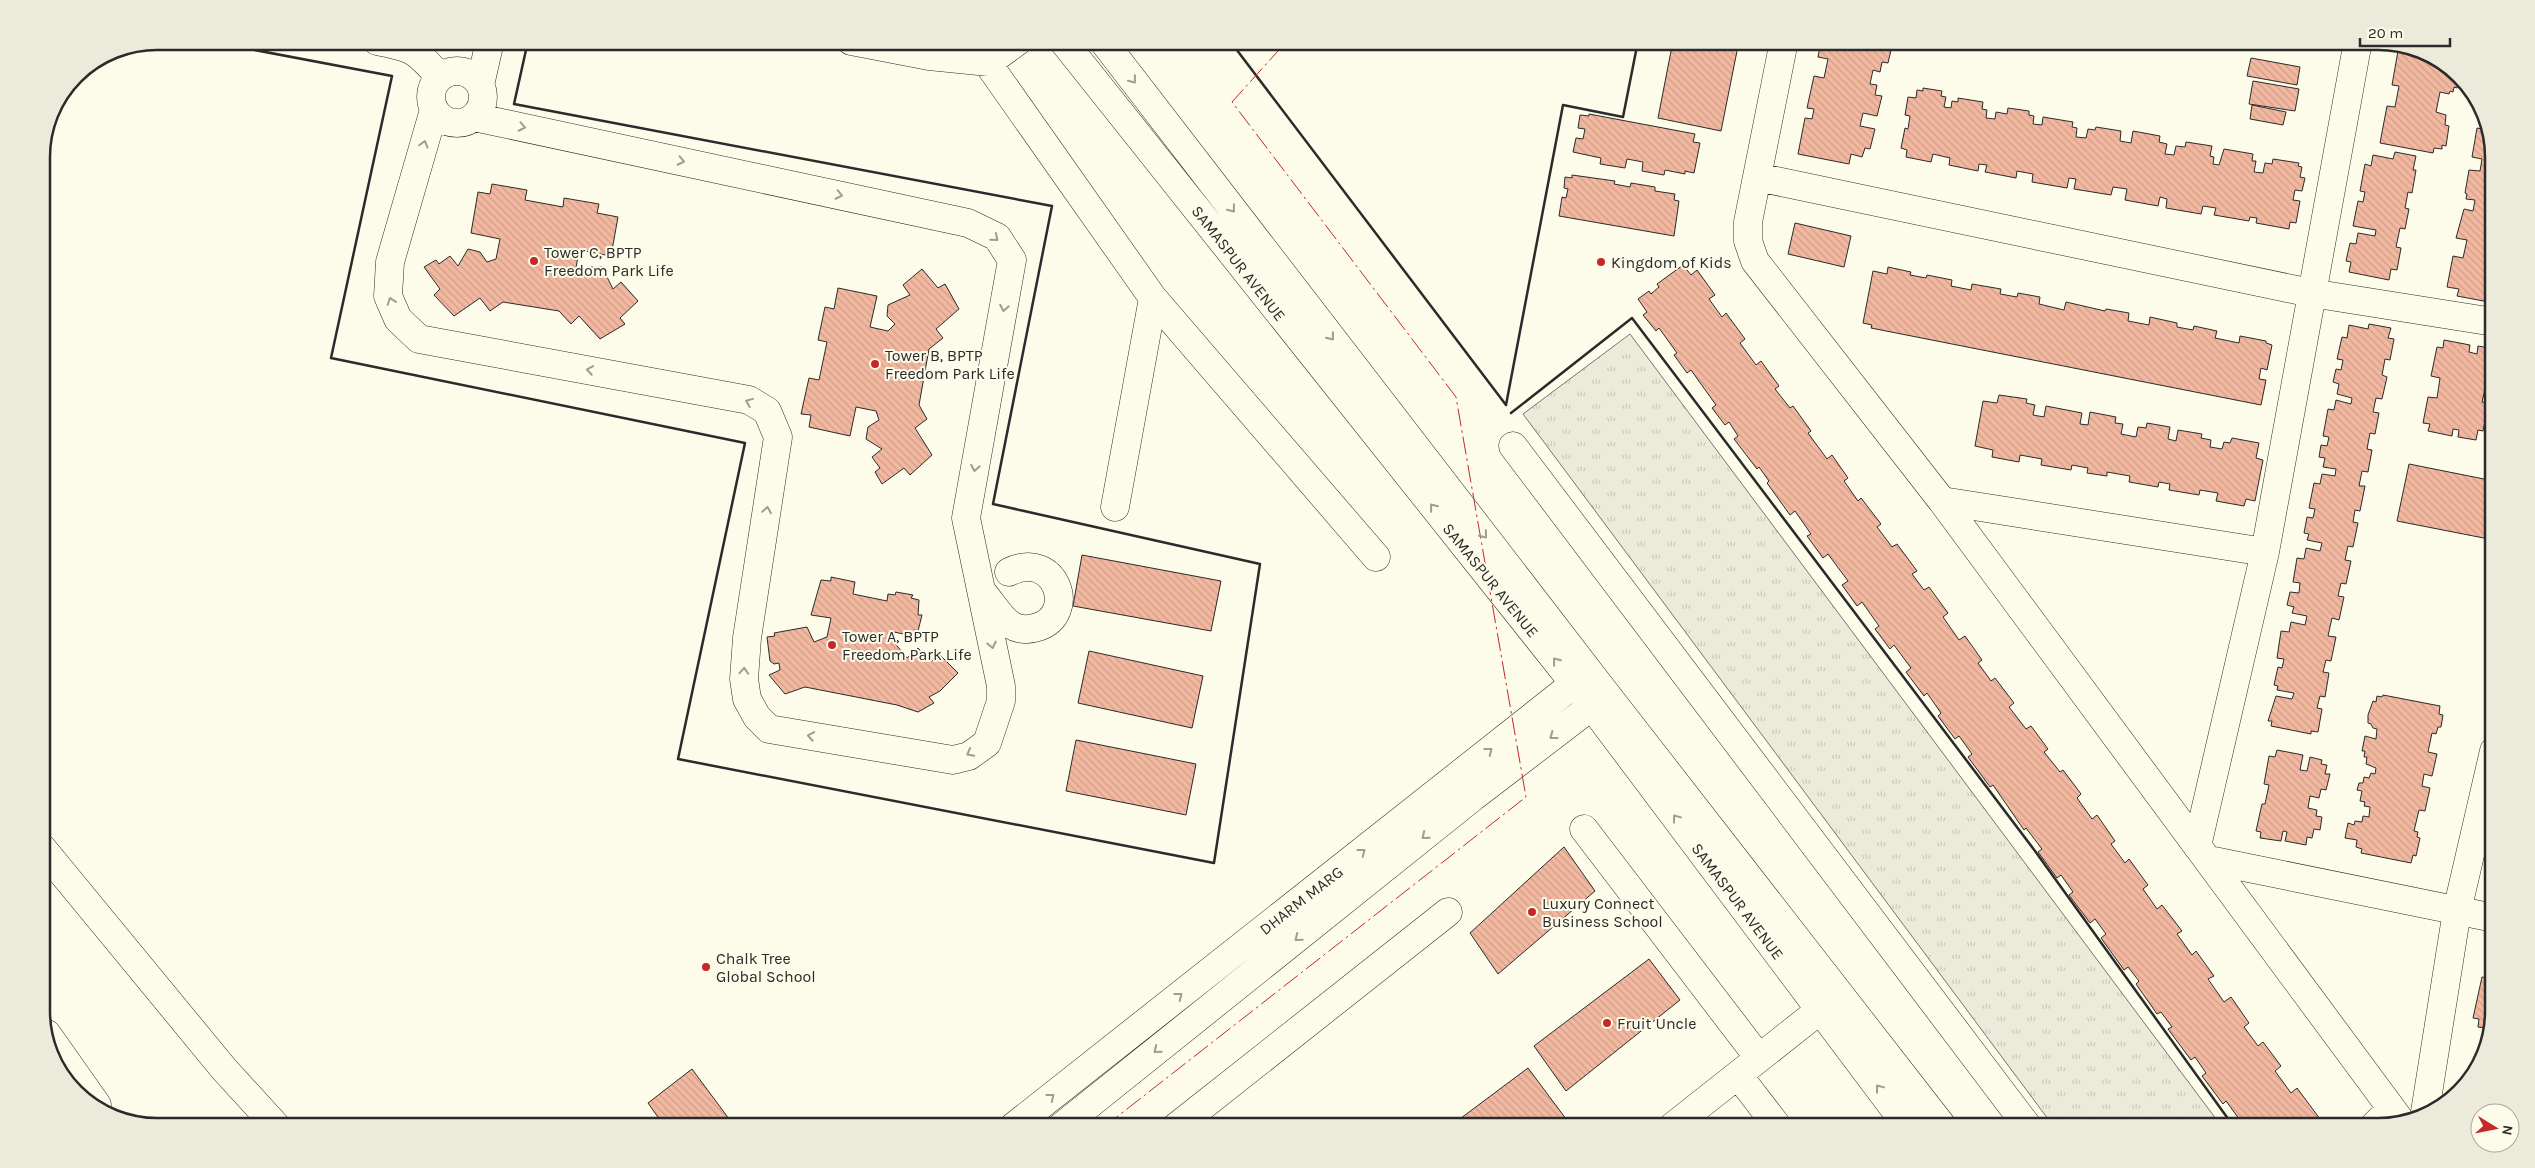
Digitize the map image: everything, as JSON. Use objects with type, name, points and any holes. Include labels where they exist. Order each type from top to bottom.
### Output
[{"type":"street","points":[[412,50],[421,56],[440,76]]},
{"type":"street","points":[[474,117],[483,102],[480,84],[488,50]]},
{"type":"street","points":[[898,50],[929,56],[981,52],[1153,298],[1376,557]]},
{"type":"street","name":"SAMASPUR AVENUE","points":[[1070,50],[1936,1118]]},
{"type":"street","name":"SAMASPUR AVENUE","points":[[1111,50],[1581,678]]},
{"type":"street","points":[[1782,50],[1748,222],[1748,241],[1755,261],[1942,501],[2203,853],[2387,1117]]},
{"type":"street","points":[[2203,853],[2265,552],[2356,50]]},
{"type":"street","points":[[434,110],[390,262],[388,296],[398,319],[419,339],[749,400],[767,411],[778,437],[747,638],[744,679],[750,705],[757,717],[769,729],[953,760],[969,756],[987,743],[1001,701],[1001,686],[966,518],[1012,260],[997,237],[968,223],[474,117],[460,123],[453,123],[445,120],[434,110],[430,96],[440,76],[454,70],[462,71],[470,74],[480,84]]},
{"type":"street","points":[[1757,177],[2311,293],[2485,321]]},
{"type":"street","points":[[1115,507],[1153,298]]},
{"type":"street","points":[[1514,446],[2021,1118]]},
{"type":"street","points":[[1942,501],[2265,552]]},
{"type":"street","points":[[980,589],[1012,625],[1022,629],[1042,626],[1057,610],[1058,589],[1054,580],[1038,567],[1024,566],[1009,572]]},
{"type":"street","name":"DHARM MARG","points":[[1024,1118],[1581,678]]},
{"type":"street","name":"SAMASPUR AVENUE","points":[[1599,701],[1820,1010],[1901,1118]]},
{"type":"street","name":"DHARM MARG","points":[[1072,1118],[1473,797],[1599,701]]},
{"type":"street","points":[[2426,1107],[2457,911],[2485,790]]},
{"type":"street","points":[[1584,829],[1749,1066],[1774,1118]]},
{"type":"street","points":[[2203,853],[2485,916]]},
{"type":"street","points":[[50,858],[224,1069],[269,1118]]},
{"type":"street","points":[[1187,1118],[1448,912]]},
{"type":"street","points":[[1683,1118],[1820,1010]]},
{"type":"street","points":[[57,1048],[89,1093]]},
{"type":"green space","points":[[1630,334],[2215,1118],[2047,1118],[1523,414]]},
{"type":"building","points":[[1671,50],[1737,50],[1721,131],[1658,118]]},
{"type":"building","points":[[1819,50],[1891,50],[1888,63],[1882,62],[1880,72],[1873,70],[1870,84],[1877,85],[1875,95],[1882,96],[1877,116],[1863,113],[1860,126],[1875,129],[1870,149],[1865,148],[1862,157],[1851,154],[1849,164],[1798,154],[1805,118],[1812,119],[1814,109],[1807,108],[1814,76],[1824,78],[1828,59],[1818,57]]},
{"type":"building","points":[[2398,52],[2432,64],[2454,81],[2458,86],[2457,88],[2454,87],[2453,92],[2450,91],[2449,94],[2440,92],[2436,112],[2446,115],[2445,125],[2449,126],[2446,146],[2442,145],[2442,149],[2434,148],[2433,153],[2380,143],[2387,106],[2395,107],[2399,86],[2392,85]]},
{"type":"building","points":[[2251,58],[2300,67],[2297,85],[2247,76]]},
{"type":"building","points":[[2253,81],[2299,89],[2295,111],[2249,104]]},
{"type":"building","points":[[1923,88],[1942,91],[1941,96],[1946,97],[1944,107],[1951,108],[1952,101],[1958,102],[1958,98],[1983,102],[1982,109],[1987,110],[1986,118],[1995,119],[1996,112],[2007,114],[2008,108],[2029,111],[2029,115],[2034,116],[2033,124],[2042,125],[2043,117],[2073,122],[2072,127],[2077,128],[2076,137],[2086,138],[2088,129],[2095,130],[2096,127],[2121,131],[2120,141],[2131,143],[2133,131],[2160,136],[2159,142],[2167,144],[2165,154],[2174,155],[2176,146],[2185,147],[2186,142],[2212,146],[2210,156],[2214,157],[2213,164],[2219,165],[2224,149],[2253,154],[2252,161],[2256,161],[2254,172],[2263,173],[2265,163],[2272,164],[2273,159],[2299,163],[2298,166],[2302,167],[2300,177],[2305,178],[2302,191],[2295,190],[2293,200],[2300,201],[2296,223],[2290,222],[2289,229],[2256,223],[2257,218],[2250,217],[2249,221],[2214,215],[2216,208],[2203,206],[2201,214],[2166,208],[2167,199],[2160,197],[2158,206],[2125,200],[2127,189],[2113,187],[2111,195],[2074,189],[2076,179],[2069,178],[2067,188],[2032,182],[2033,174],[2017,171],[2016,178],[1985,172],[1987,165],[1979,164],[1978,171],[1949,165],[1950,158],[1933,154],[1931,162],[1906,157],[1907,150],[1901,148],[1905,128],[1908,129],[1910,116],[1905,115],[1908,97],[1916,98],[1917,90],[1923,91]]},
{"type":"building","points":[[2252,105],[2286,112],[2283,125],[2250,119]]},
{"type":"building","points":[[1589,114],[1695,134],[1693,142],[1700,143],[1694,173],[1685,171],[1685,174],[1665,170],[1664,175],[1642,171],[1643,162],[1627,159],[1625,168],[1600,164],[1601,158],[1573,152],[1576,138],[1583,139],[1585,129],[1578,128],[1580,115],[1589,116]]},
{"type":"building","points":[[2477,128],[2481,129],[2485,150],[2485,301],[2457,296],[2459,289],[2447,287],[2453,256],[2463,258],[2467,240],[2456,238],[2464,209],[2473,211],[2475,200],[2466,199],[2467,194],[2465,193],[2469,170],[2480,171],[2482,159],[2472,157]]},
{"type":"building","points":[[2395,152],[2416,156],[2413,170],[2416,170],[2412,193],[2408,192],[2405,208],[2409,209],[2405,229],[2400,228],[2396,247],[2401,248],[2397,270],[2391,269],[2389,280],[2349,272],[2351,262],[2346,261],[2350,243],[2356,244],[2358,233],[2375,236],[2376,230],[2353,226],[2358,201],[2363,202],[2365,192],[2360,191],[2365,164],[2371,166],[2373,155],[2393,159]]},
{"type":"building","points":[[1572,175],[1615,181],[1614,184],[1630,187],[1631,183],[1655,187],[1655,191],[1675,194],[1674,200],[1679,201],[1674,236],[1559,216],[1562,197],[1566,198],[1568,189],[1564,188],[1565,177],[1572,178]]},
{"type":"building","name":"Tower C, BPTP Freedom Park Life","points":[[492,184],[527,190],[525,200],[563,207],[564,198],[599,204],[597,213],[618,217],[611,256],[579,250],[576,268],[583,275],[591,267],[602,267],[613,289],[621,282],[638,301],[620,318],[625,324],[600,339],[579,316],[571,324],[559,311],[503,302],[490,311],[480,298],[454,316],[434,295],[440,289],[424,267],[436,260],[439,264],[450,256],[458,266],[468,249],[480,252],[487,262],[496,259],[500,239],[471,233],[478,192],[490,194]]},
{"type":"building","points":[[1795,223],[1851,236],[1844,267],[1788,254]]},
{"type":"building","points":[[1683,265],[1691,275],[1697,270],[1715,295],[1709,299],[1722,317],[1726,313],[1745,339],[1740,343],[1756,365],[1761,361],[1779,386],[1775,389],[1790,408],[1793,406],[1811,431],[1808,433],[1827,459],[1832,455],[1848,478],[1844,481],[1858,501],[1861,498],[1881,524],[1877,527],[1892,547],[1897,544],[1917,571],[1912,574],[1924,590],[1929,587],[1948,613],[1943,617],[1959,640],[1965,636],[1982,660],[1978,663],[1991,681],[1995,678],[2014,703],[2009,707],[2026,729],[2031,726],[2048,749],[2044,752],[2060,772],[2063,770],[2081,794],[2077,798],[2092,819],[2097,815],[2115,841],[2111,844],[2125,863],[2129,859],[2148,885],[2143,889],[2157,909],[2162,905],[2182,931],[2177,934],[2192,955],[2196,951],[2214,976],[2208,979],[2224,1002],[2231,997],[2249,1023],[2244,1027],[2258,1046],[2263,1042],[2281,1066],[2275,1071],[2291,1093],[2297,1088],[2319,1118],[2238,1118],[2226,1101],[2223,1104],[2202,1076],[2206,1073],[2195,1057],[2191,1060],[2168,1029],[2172,1027],[2161,1012],[2157,1014],[2136,984],[2139,981],[2128,967],[2124,970],[2101,938],[2106,934],[2095,919],[2090,923],[2069,895],[2073,892],[2061,875],[2057,878],[2038,852],[2042,849],[2026,828],[2024,830],[1993,785],[1990,787],[1968,757],[1972,754],[1959,736],[1955,739],[1938,716],[1941,713],[1927,693],[1924,696],[1906,672],[1911,668],[1894,645],[1890,649],[1875,629],[1879,626],[1862,602],[1857,606],[1842,585],[1848,581],[1828,554],[1823,558],[1807,536],[1811,534],[1795,511],[1790,515],[1767,483],[1769,481],[1759,467],[1757,469],[1734,439],[1738,436],[1729,422],[1725,425],[1712,408],[1716,405],[1691,370],[1687,373],[1674,355],[1677,353],[1659,328],[1656,331],[1643,315],[1647,312],[1638,299],[1649,291],[1651,294],[1659,287],[1657,284]]},
{"type":"building","points":[[1888,267],[1911,272],[1910,275],[1926,278],[1927,275],[1952,280],[1951,286],[1971,290],[1972,284],[2001,289],[2000,294],[2017,297],[2018,293],[2040,297],[2039,304],[2064,310],[2066,302],[2105,311],[2106,309],[2129,313],[2128,321],[2149,325],[2150,317],[2177,323],[2177,327],[2193,330],[2194,326],[2217,331],[2215,338],[2239,343],[2240,336],[2266,341],[2266,343],[2272,345],[2267,370],[2261,368],[2259,379],[2266,380],[2261,405],[1871,328],[1872,325],[1863,323],[1873,271],[1887,274]]},
{"type":"building","name":"Tower B, BPTP Freedom Park Life","points":[[922,269],[938,288],[945,284],[959,309],[936,329],[943,338],[929,349],[919,405],[927,419],[915,428],[932,455],[910,475],[904,468],[882,484],[875,472],[880,468],[872,457],[882,449],[866,439],[868,427],[879,420],[876,411],[856,407],[850,436],[809,427],[811,415],[801,414],[809,378],[819,380],[827,342],[818,340],[825,307],[834,309],[838,288],[877,296],[870,327],[888,331],[895,324],[887,316],[888,305],[910,295],[903,285]]},
{"type":"building","points":[[2369,324],[2391,328],[2388,338],[2394,339],[2390,360],[2385,359],[2382,375],[2387,377],[2382,399],[2376,398],[2373,412],[2379,413],[2375,434],[2370,433],[2367,449],[2372,450],[2368,472],[2362,471],[2359,486],[2365,486],[2360,511],[2355,510],[2353,522],[2358,523],[2353,547],[2348,546],[2345,560],[2351,561],[2346,584],[2341,583],[2338,596],[2344,597],[2339,620],[2332,618],[2328,636],[2336,637],[2331,661],[2326,660],[2323,672],[2329,673],[2325,697],[2320,696],[2317,708],[2322,709],[2318,732],[2311,731],[2311,734],[2271,726],[2272,721],[2268,721],[2276,696],[2292,699],[2294,693],[2277,690],[2278,686],[2274,685],[2278,667],[2282,668],[2284,659],[2277,658],[2281,631],[2289,632],[2291,622],[2305,625],[2307,616],[2292,613],[2294,607],[2287,605],[2290,592],[2299,593],[2300,583],[2293,582],[2297,558],[2304,559],[2306,548],[2320,551],[2322,543],[2307,540],[2309,534],[2304,533],[2307,517],[2313,518],[2315,509],[2309,508],[2314,483],[2320,484],[2322,474],[2335,476],[2336,469],[2323,467],[2325,458],[2319,457],[2321,445],[2327,446],[2329,437],[2323,436],[2328,409],[2334,410],[2336,400],[2351,404],[2352,398],[2337,394],[2339,384],[2333,382],[2336,369],[2341,370],[2343,360],[2337,359],[2342,337],[2347,338],[2349,325],[2368,329]]},
{"type":"building","points":[[2444,340],[2470,345],[2469,352],[2477,354],[2478,346],[2485,347],[2485,389],[2482,402],[2485,403],[2485,421],[2483,431],[2478,430],[2476,440],[2458,437],[2459,430],[2453,429],[2452,436],[2428,431],[2430,424],[2423,423],[2428,397],[2437,398],[2440,378],[2431,376],[2437,347],[2443,348]]},
{"type":"building","points":[[1999,395],[2027,399],[2026,403],[2035,405],[2033,415],[2044,417],[2046,406],[2082,413],[2080,424],[2088,425],[2090,412],[2116,417],[2115,423],[2123,424],[2121,434],[2136,437],[2138,427],[2146,428],[2147,423],[2170,427],[2168,439],[2176,441],[2178,430],[2202,434],[2201,438],[2211,440],[2210,447],[2222,449],[2224,442],[2230,443],[2232,438],[2259,443],[2256,458],[2263,460],[2255,501],[2246,499],[2244,506],[2216,501],[2218,493],[2200,490],[2199,495],[2169,490],[2170,484],[2159,482],[2158,487],[2129,482],[2130,476],[2107,472],[2107,476],[2087,473],[2088,468],[2072,465],[2071,470],[2041,465],[2042,459],[2020,455],[2019,462],[1992,457],[1993,450],[1975,446],[1983,401],[1997,403]]},
{"type":"building","points":[[2409,464],[2485,479],[2485,538],[2397,521]]},
{"type":"building","points":[[1082,555],[1221,581],[1211,631],[1073,606]]},
{"type":"building","name":"Tower A, BPTP Freedom Park Life","points":[[831,577],[855,582],[853,594],[887,601],[888,594],[895,595],[896,592],[913,595],[911,598],[919,600],[918,615],[922,615],[918,631],[914,630],[913,636],[894,632],[893,641],[907,658],[918,648],[931,662],[939,654],[958,673],[940,691],[929,697],[934,703],[918,712],[897,705],[805,687],[785,694],[769,675],[780,670],[779,663],[774,664],[770,661],[767,637],[775,636],[774,633],[807,627],[814,642],[827,637],[831,618],[811,615],[821,580],[831,581]]},
{"type":"building","points":[[1089,651],[1203,676],[1192,728],[1078,703]]},
{"type":"building","points":[[2383,695],[2440,706],[2439,714],[2443,715],[2441,727],[2438,727],[2436,734],[2432,733],[2428,752],[2437,754],[2432,776],[2424,774],[2422,786],[2430,788],[2425,811],[2419,810],[2414,831],[2418,832],[2417,837],[2420,838],[2416,856],[2413,855],[2411,863],[2361,853],[2362,849],[2356,847],[2357,840],[2345,838],[2348,823],[2354,825],[2355,821],[2362,822],[2363,816],[2369,817],[2370,807],[2364,806],[2365,802],[2360,801],[2362,791],[2357,790],[2359,783],[2363,783],[2364,777],[2369,778],[2371,773],[2375,774],[2376,768],[2366,764],[2367,757],[2364,757],[2365,751],[2362,751],[2365,736],[2376,739],[2377,729],[2368,723],[2368,715],[2373,701],[2376,702],[2377,696],[2382,697]]},
{"type":"building","points":[[1076,740],[1196,764],[1186,815],[1066,791]]},
{"type":"building","points":[[2277,750],[2303,755],[2300,770],[2307,771],[2310,757],[2322,760],[2321,764],[2327,765],[2325,774],[2330,774],[2326,790],[2321,789],[2319,798],[2310,796],[2308,808],[2317,810],[2316,816],[2322,817],[2320,830],[2314,829],[2312,838],[2307,837],[2306,845],[2285,841],[2287,832],[2283,831],[2281,841],[2260,838],[2261,832],[2256,831],[2262,804],[2265,804],[2269,785],[2264,784],[2269,756],[2275,757]]},
{"type":"building","name":"Luxury Connect Business School","points":[[1564,847],[1595,891],[1498,974],[1470,933]]},
{"type":"building","name":"Fruit Uncle","points":[[1649,959],[1680,1000],[1566,1091],[1534,1046]]},
{"type":"building","points":[[2482,977],[2485,977],[2484,1028],[2478,1027],[2479,1019],[2473,1018]]},
{"type":"building","points":[[1528,1068],[1565,1118],[1461,1118]]},
{"type":"building","points":[[692,1069],[728,1118],[659,1118],[648,1103]]},
{"type":"wall","points":[[255,50],[392,76],[331,358],[745,443],[678,759],[1214,863],[1260,564],[993,504],[1052,206],[514,104],[526,50]]},
{"type":"wall","points":[[1237,50],[1506,405],[1563,105],[1623,117],[1636,50]]},
{"type":"wall","points":[[1511,413],[1632,318],[2035,851],[2228,1118]]},
{"type":"power","points":[[1116,1118],[1526,797],[1456,397],[1232,102],[1279,50]]},
{"type":"place","name":"Tower C, BPTP Freedom Park Life","points":[[534,261]]},
{"type":"place","name":"Kingdom of Kids","points":[[1601,262]]},
{"type":"place","name":"Tower B, BPTP Freedom Park Life","points":[[875,364]]},
{"type":"place","name":"Tower A, BPTP Freedom Park Life","points":[[832,645]]},
{"type":"place","name":"Luxury Connect Business School","points":[[1532,912]]},
{"type":"place","name":"Chalk Tree Global School","points":[[706,967]]},
{"type":"place","name":"Fruit Uncle","points":[[1607,1023]]}]
